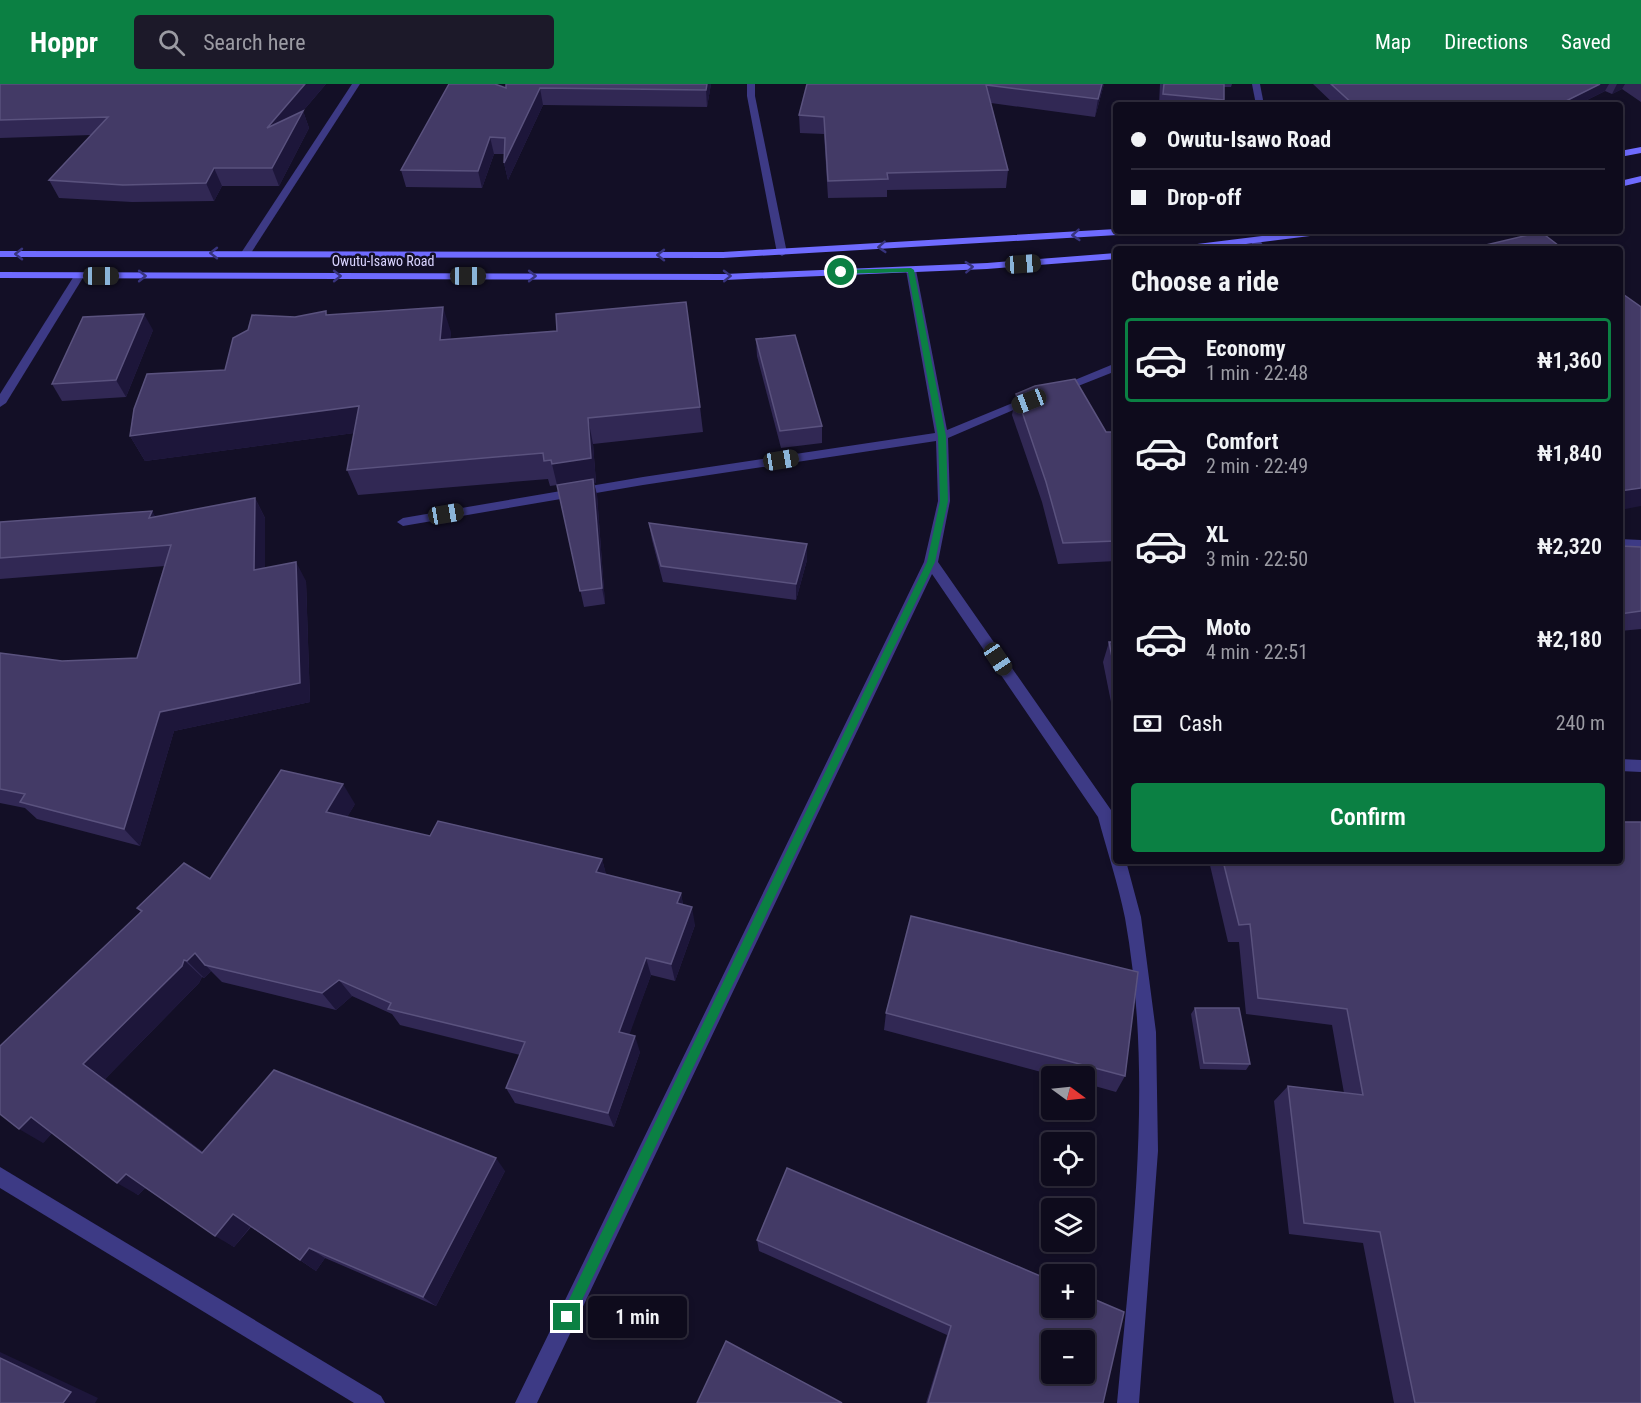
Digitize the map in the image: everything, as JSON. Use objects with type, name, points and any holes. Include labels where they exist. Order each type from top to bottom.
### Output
[{"type":"street","points":[[246,253],[356,84]]},
{"type":"street","points":[[751,84],[751,96],[782,253]]},
{"type":"street","points":[[1256,84],[1259,102]]},
{"type":"street","points":[[1623,153],[1641,150]]},
{"type":"street","points":[[1623,183],[1641,179]]},
{"type":"street","name":"Owutu-Isawo Road","points":[[0,254],[699,255],[782,253],[1113,232]]},
{"type":"street","points":[[1239,246],[1258,245],[1311,234]]},
{"type":"street","name":"Owutu-Isawo Road","points":[[0,275],[725,277],[911,270],[1113,256]]},
{"type":"street","points":[[526,1403],[931,562],[944,501],[942,436],[911,270]]},
{"type":"street","points":[[0,403],[79,276]]},
{"type":"street","points":[[402,522],[643,481],[942,436],[1113,368]]},
{"type":"street","points":[[1623,544],[1641,545]]},
{"type":"street","points":[[931,562],[1111,814],[1113,830]]},
{"type":"street","points":[[1623,765],[1641,766]]},
{"type":"street","points":[[1119,864],[1133,917],[1147,1032],[1149,1151],[1128,1403]]},
{"type":"street","points":[[0,1178],[374,1403]]},
{"type":"building","points":[[0,84],[305,84],[267,128],[303,111],[272,168],[214,168],[206,183],[123,185],[49,180],[108,117],[0,120]]},
{"type":"building","points":[[449,84],[495,84],[506,88],[506,84],[707,84],[706,90],[540,88],[504,163],[505,138],[490,137],[478,171],[401,170]]},
{"type":"building","points":[[807,84],[1102,84],[1098,99],[986,85],[1008,170],[887,173],[888,179],[828,181],[824,117],[799,115]]},
{"type":"building","points":[[1164,84],[1224,84],[1224,100],[1163,94]]},
{"type":"building","points":[[1331,84],[1600,84],[1564,102],[1351,102]]},
{"type":"building","points":[[1533,234],[1544,234],[1559,246],[1482,246]]},
{"type":"building","points":[[1623,294],[1641,307],[1641,488],[1623,491]]},
{"type":"building","points":[[686,302],[700,407],[588,418],[591,458],[552,464],[551,460],[544,461],[543,453],[347,470],[359,406],[130,436],[134,409],[147,374],[225,370],[233,338],[248,330],[252,315],[295,317],[326,311],[326,315],[443,307],[440,340],[557,331],[556,314]]},
{"type":"building","points":[[144,314],[116,380],[52,384],[83,317]]},
{"type":"building","points":[[795,335],[822,426],[780,431],[756,339]]},
{"type":"building","points":[[1075,379],[1106,432],[1113,432],[1113,541],[1063,543],[1046,482],[1016,394],[1035,386]]},
{"type":"building","points":[[593,479],[602,588],[580,591],[557,485]]},
{"type":"building","points":[[255,498],[254,570],[296,562],[300,683],[160,712],[124,829],[20,802],[25,794],[0,789],[0,653],[62,661],[137,658],[171,545],[0,558],[0,522],[152,511],[149,518]]},
{"type":"building","points":[[649,523],[807,544],[796,584],[661,566]]},
{"type":"building","points":[[1623,546],[1641,547],[1641,611],[1623,614]]},
{"type":"building","points":[[1109,642],[1113,642],[1113,662]]},
{"type":"building","points":[[281,770],[343,784],[326,812],[430,836],[438,821],[602,859],[596,872],[681,893],[677,903],[692,907],[671,964],[646,958],[619,1032],[635,1036],[608,1113],[506,1088],[525,1042],[388,1009],[391,1003],[339,980],[322,993],[205,965],[195,953],[187,961],[184,960],[182,966],[83,1064],[202,1153],[274,1070],[496,1158],[423,1297],[309,1248],[300,1260],[233,1214],[215,1236],[126,1174],[117,1183],[31,1117],[19,1129],[0,1114],[0,1046],[142,911],[137,908],[184,863],[210,879]]},
{"type":"building","points":[[1623,822],[1641,822],[1641,1403],[1415,1403],[1380,1232],[1304,1223],[1288,1086],[1363,1095],[1347,1009],[1258,998],[1250,924],[1239,925],[1224,864],[1623,864]]},
{"type":"building","points":[[911,916],[1138,972],[1125,1076],[1095,1068],[1095,1066],[1087,1066],[886,1013]]},
{"type":"building","points":[[1195,1008],[1239,1008],[1250,1064],[1204,1063]]},
{"type":"building","points":[[787,1168],[1041,1276],[1041,1318],[1095,1318],[1095,1300],[1124,1312],[1103,1403],[928,1403],[951,1326],[757,1240]]},
{"type":"building","points":[[726,1341],[842,1403],[697,1403]]},
{"type":"building","points":[[0,1358],[71,1392],[63,1403],[0,1403]]},
{"type":"route","points":[[567,1317],[931,562],[944,501],[942,436],[911,270],[841,272]]}]
